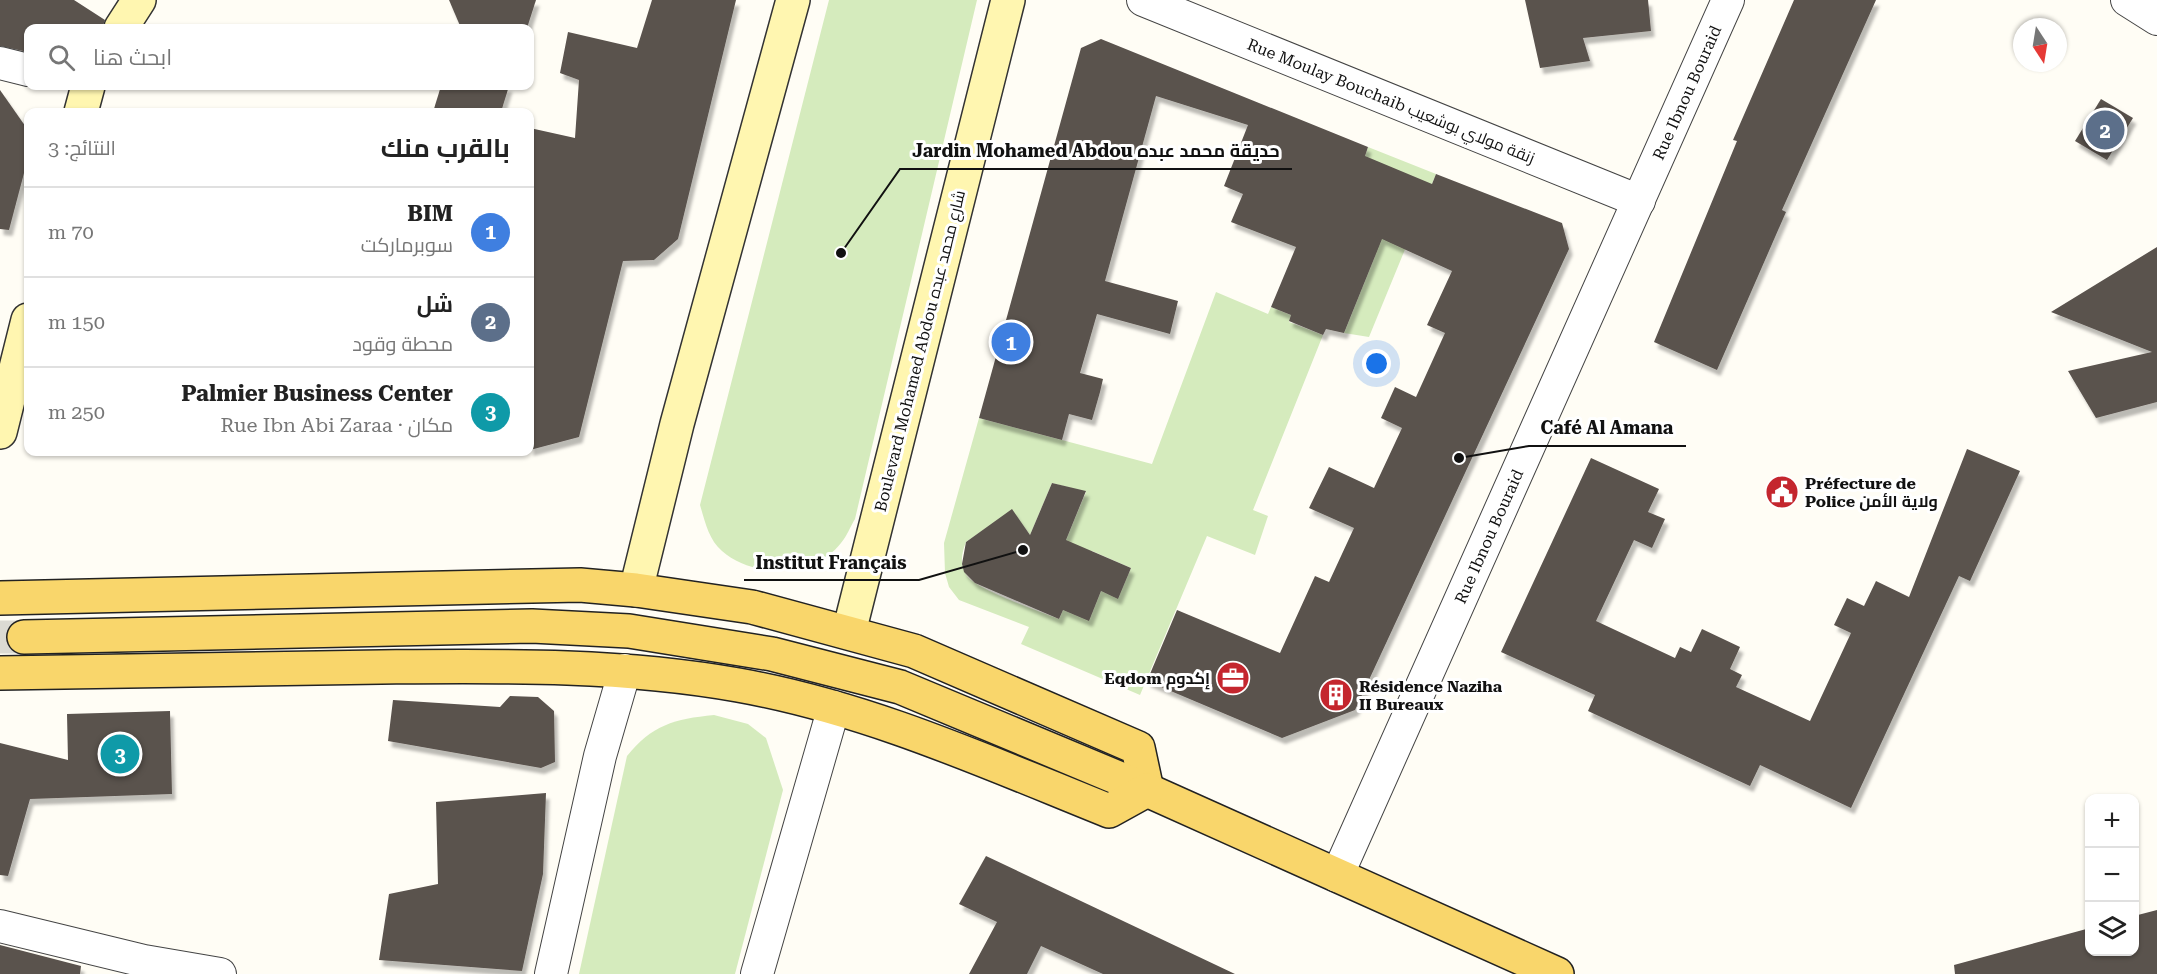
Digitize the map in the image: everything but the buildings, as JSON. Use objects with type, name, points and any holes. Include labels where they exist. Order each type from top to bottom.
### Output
[{"type":"main road","points":[[0,598],[542,586],[636,590],[752,607],[914,651],[1138,748],[1147,789]]},
{"type":"main road","points":[[24,637],[532,626],[628,631],[723,645],[861,675],[900,687],[1147,789],[1557,974]]},
{"type":"main road","points":[[0,673],[528,665],[625,670],[739,686],[834,707],[926,737],[1109,811],[1147,789]]},
{"type":"street","points":[[124,24],[139,0]]},
{"type":"street","points":[[636,590],[677,424],[793,0]]},
{"type":"street","name":"Boulevard Mohamed Abdou شارع محمد عبده","points":[[849,632],[1008,0]]},
{"type":"street","name":"Rue Moulay Bouchaib زنقة مولاي بوشعيب","points":[[1143,0],[1639,201]]},
{"type":"street","name":"Rue Ibnou Bouraid","points":[[1337,876],[1728,0]]},
{"type":"street","points":[[2127,0],[2157,19]]},
{"type":"street","points":[[0,63],[24,69]]},
{"type":"street","points":[[82,108],[87,90]]},
{"type":"street","points":[[0,432],[24,336]]},
{"type":"street","points":[[551,974],[600,756],[625,670]]},
{"type":"street","points":[[757,974],[834,707]]},
{"type":"street","points":[[0,926],[144,961],[220,974]]},
{"type":"green space","points":[[829,0],[977,0],[855,519],[841,543],[816,563],[800,568],[766,570],[735,560],[722,551],[711,536],[700,505]]},
{"type":"green space","points":[[1368,147],[1436,174],[1369,337],[1344,333],[1375,256],[1365,156]]},
{"type":"green space","points":[[1216,292],[1268,314],[1271,307],[1291,315],[1289,322],[1323,335],[1253,510],[1268,516],[1255,555],[1207,536],[1140,695],[1021,644],[1029,627],[959,600],[949,587],[945,573],[944,543],[979,418],[1152,464]],"holes":[[[1052,483],[1086,492],[1054,568],[1088,559],[1092,551],[1131,568],[1118,598],[1101,591],[1089,620],[1063,610],[1059,619],[985,589],[966,574],[962,561],[966,542],[1012,510],[1030,535]]]},
{"type":"green space","points":[[714,715],[748,724],[766,738],[783,790],[735,974],[579,974],[627,756],[646,737],[665,725]]},
{"type":"tunnel","points":[[0,637],[24,637]]},
{"type":"place","name":"شل","points":[[2105,130]]},
{"type":"place","name":"Jardin Mohamed Abdou حديقة محمد عبده","points":[[841,253]]},
{"type":"place","name":"BIM","points":[[1011,342]]},
{"type":"place","name":"Café Al Amana","points":[[1459,458]]},
{"type":"place","name":"Préfecture de Police ولاية الأمن","points":[[1782,492]]},
{"type":"place","name":"Institut Français","points":[[1023,550]]},
{"type":"place","name":"Eqdom إكدوم","points":[[1233,678]]},
{"type":"place","name":"Résidence Naziha II Bureaux","points":[[1336,695]]},
{"type":"place","name":"Palmier Business Center","points":[[120,754]]}]
